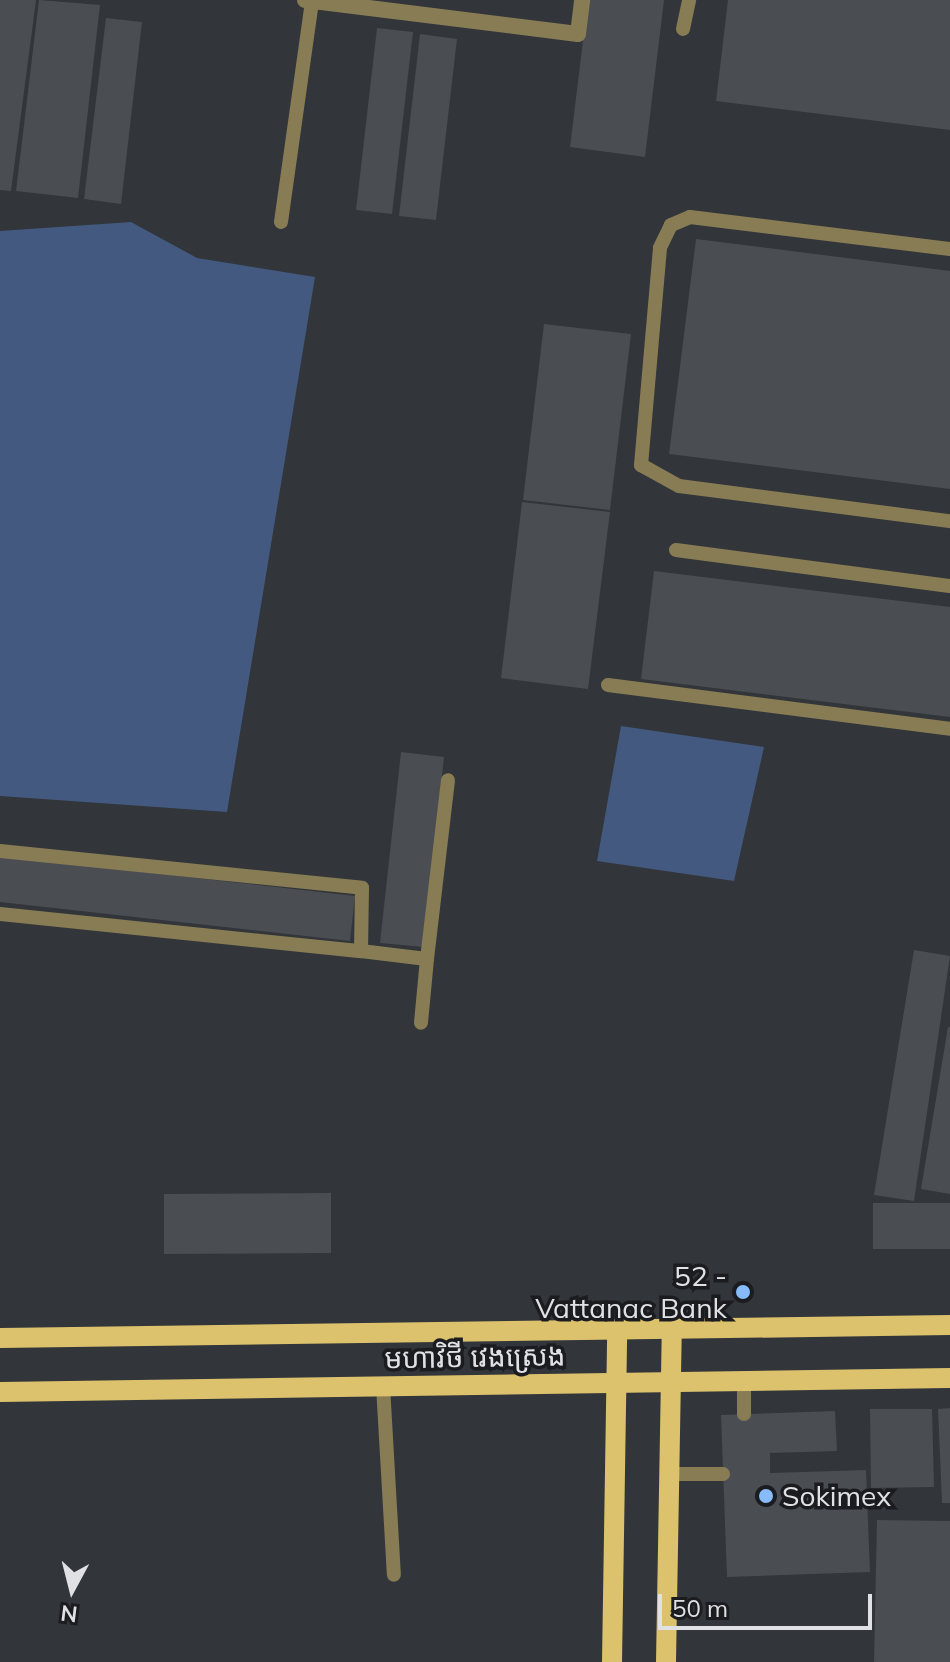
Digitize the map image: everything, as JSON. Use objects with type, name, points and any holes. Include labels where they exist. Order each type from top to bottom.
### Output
[{"type":"main road","name":"មហាវិថី វេងស្រេង","points":[[0,1338],[950,1325]]},
{"type":"main road","points":[[612,1662],[617,1329]]},
{"type":"main road","points":[[666,1662],[672,1329]]},
{"type":"main road","name":"មហាវិថី វេងស្រេង","points":[[0,1392],[950,1378]]},
{"type":"street","points":[[305,0],[578,34],[582,0]]},
{"type":"lane","points":[[683,29],[689,0]]},
{"type":"lane","points":[[281,222],[312,1]]},
{"type":"lane","points":[[950,249],[690,217],[671,225],[660,248],[641,465],[679,486],[950,521]]},
{"type":"lane","points":[[676,550],[950,586]]},
{"type":"lane","points":[[608,685],[950,729]]},
{"type":"lane","points":[[421,1023],[448,780]]},
{"type":"lane","points":[[0,851],[362,888],[361,951]]},
{"type":"lane","points":[[0,914],[427,959]]},
{"type":"lane","points":[[744,1381],[744,1414]]},
{"type":"lane","points":[[383,1386],[394,1575]]},
{"type":"lane","points":[[670,1474],[723,1474]]},
{"type":"water","points":[[131,222],[197,258],[315,277],[227,812],[0,796],[0,231]]},
{"type":"water","points":[[621,726],[764,747],[734,881],[597,861]]},
{"type":"building","points":[[0,0],[36,0],[11,191],[0,190]]},
{"type":"building","points":[[39,0],[100,5],[78,198],[16,191]]},
{"type":"building","points":[[588,0],[664,0],[645,157],[570,147]]},
{"type":"building","points":[[728,0],[950,0],[950,130],[716,101]]},
{"type":"building","points":[[106,18],[142,22],[121,204],[84,199]]},
{"type":"building","points":[[377,28],[413,32],[392,214],[356,210]]},
{"type":"building","points":[[420,34],[457,39],[436,220],[399,216]]},
{"type":"building","points":[[696,239],[950,271],[950,489],[669,454]]},
{"type":"building","points":[[544,324],[631,334],[610,510],[523,500]]},
{"type":"building","points":[[522,502],[610,512],[588,689],[501,678]]},
{"type":"building","points":[[654,571],[950,607],[950,717],[641,679]]},
{"type":"building","points":[[401,752],[444,757],[424,947],[380,943]]},
{"type":"building","points":[[0,856],[355,896],[350,941],[0,902]]},
{"type":"building","points":[[914,950],[950,956],[914,1201],[874,1195]]},
{"type":"building","points":[[950,1027],[950,1194],[921,1189]]},
{"type":"building","points":[[331,1193],[331,1253],[164,1254],[164,1194]]},
{"type":"building","points":[[873,1203],[950,1203],[950,1249],[873,1249]]},
{"type":"building","points":[[950,1408],[950,1503],[942,1503],[938,1409]]},
{"type":"building","points":[[870,1409],[932,1409],[934,1487],[871,1488]]},
{"type":"building","points":[[835,1411],[837,1451],[770,1453],[770,1473],[866,1470],[870,1572],[727,1577],[721,1415]]},
{"type":"building","points":[[877,1520],[950,1521],[950,1662],[874,1662]]},
{"type":"place","name":"52 - Vattanac Bank","points":[[743,1292]]},
{"type":"place","name":"Sokimex","points":[[766,1496]]}]
